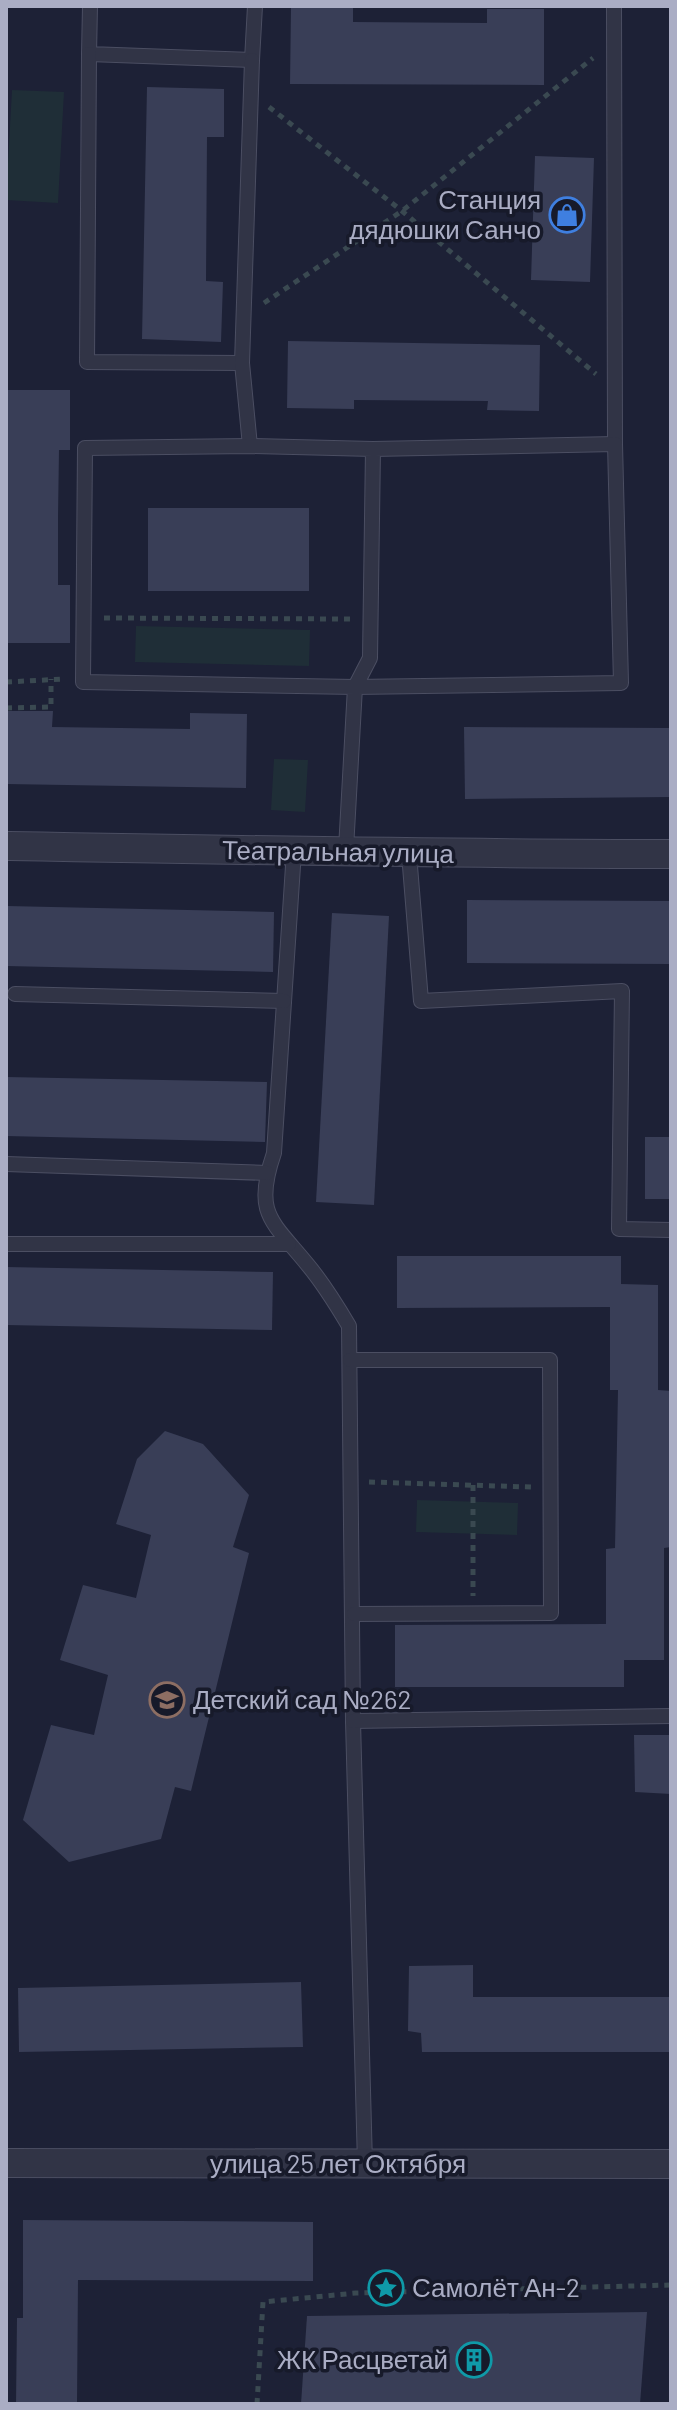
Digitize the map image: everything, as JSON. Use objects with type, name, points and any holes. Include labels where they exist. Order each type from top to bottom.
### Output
[{"type":"street","name":"Театральная улица","points":[[6,846],[294,851],[346,849],[409,854],[671,854]]},
{"type":"street","name":"улица 25 лет Октября","points":[[6,2163],[671,2164]]},
{"type":"lane","points":[[90,6],[87,362],[242,363]]},
{"type":"lane","points":[[250,446],[242,363],[255,6]]},
{"type":"lane","points":[[614,6],[615,444],[621,683],[355,687],[83,682],[85,448],[250,446],[373,449],[615,444]]},
{"type":"lane","points":[[89,54],[252,60]]},
{"type":"lane","points":[[346,849],[355,687],[370,658],[373,449]]},
{"type":"lane","points":[[294,851],[274,1153],[267,1173],[265,1199],[274,1229],[328,1291],[349,1326],[353,1721],[365,2164]]},
{"type":"lane","points":[[409,854],[421,1001],[622,991],[619,1229],[671,1230]]},
{"type":"lane","points":[[15,994],[284,1001]]},
{"type":"lane","points":[[6,1164],[267,1173]]},
{"type":"lane","points":[[6,1244],[289,1244]]},
{"type":"lane","points":[[350,1360],[550,1360],[551,1613],[354,1614]]},
{"type":"lane","points":[[353,1721],[671,1716]]},
{"type":"path","points":[[243,317],[402,211],[614,41]]},
{"type":"path","points":[[251,92],[402,211],[615,390]]},
{"type":"path","points":[[83,618],[370,619]]},
{"type":"path","points":[[6,682],[83,678]]},
{"type":"path","points":[[6,708],[51,707],[51,679]]},
{"type":"path","points":[[352,1482],[551,1488]]},
{"type":"path","points":[[473,1485],[473,1613]]},
{"type":"path","points":[[257,2404],[263,2302],[356,2293],[671,2285]]},
{"type":"shaded area","points":[[12,90],[64,92],[58,203],[6,200]]},
{"type":"shaded area","points":[[136,626],[310,630],[309,666],[135,662]]},
{"type":"shaded area","points":[[274,759],[308,760],[305,812],[271,810]]},
{"type":"shaded area","points":[[417,1500],[518,1503],[517,1535],[416,1532]]},
{"type":"building","points":[[291,7],[353,7],[353,22],[487,23],[487,9],[544,9],[544,85],[290,84]]},
{"type":"building","points":[[147,87],[224,89],[224,137],[207,137],[206,281],[223,282],[221,342],[142,339]]},
{"type":"building","points":[[535,156],[594,158],[590,282],[531,280]]},
{"type":"building","points":[[288,341],[540,345],[539,411],[487,410],[488,401],[354,400],[354,409],[287,408]]},
{"type":"building","points":[[6,390],[70,390],[70,450],[59,450],[58,585],[70,585],[70,643],[6,643]]},
{"type":"building","points":[[148,508],[309,508],[309,591],[148,591]]},
{"type":"building","points":[[6,711],[53,711],[52,727],[190,729],[190,713],[247,714],[246,788],[6,784]]},
{"type":"building","points":[[464,727],[671,728],[671,797],[465,799]]},
{"type":"building","points":[[467,900],[671,901],[671,964],[467,963]]},
{"type":"building","points":[[7,906],[274,912],[273,972],[6,966]]},
{"type":"building","points":[[332,913],[389,916],[374,1205],[316,1202]]},
{"type":"building","points":[[6,1077],[267,1082],[265,1142],[6,1136]]},
{"type":"building","points":[[645,1137],[671,1137],[671,1199],[645,1199]]},
{"type":"building","points":[[397,1256],[621,1256],[621,1284],[658,1285],[658,1390],[671,1391],[671,1547],[664,1548],[664,1660],[624,1660],[624,1687],[395,1687],[395,1625],[606,1624],[606,1549],[615,1548],[618,1390],[610,1390],[610,1307],[397,1308]]},
{"type":"building","points":[[6,1267],[273,1272],[272,1330],[6,1325]]},
{"type":"building","points":[[165,1431],[203,1444],[249,1495],[233,1547],[249,1553],[191,1791],[175,1787],[161,1839],[69,1862],[23,1820],[51,1725],[94,1735],[108,1675],[60,1660],[83,1585],[136,1598],[151,1535],[116,1524],[137,1459]]},
{"type":"building","points":[[634,1735],[671,1735],[671,1794],[635,1792]]},
{"type":"building","points":[[473,1965],[473,1997],[671,1997],[671,2052],[422,2052],[421,2033],[408,2031],[409,1966]]},
{"type":"building","points":[[301,1982],[303,2047],[19,2052],[18,1988]]},
{"type":"building","points":[[23,2220],[313,2222],[313,2281],[78,2280],[77,2404],[16,2404],[17,2318],[23,2318]]},
{"type":"building","name":"ЖК Расцветай","points":[[647,2312],[640,2404],[301,2404],[307,2316]]},
{"type":"place","name":"Станция дядюшки Санчо","points":[[567,215]]},
{"type":"place","name":"Детский сад №262","points":[[167,1700]]},
{"type":"place","name":"Самолёт Ан-2","points":[[386,2288]]},
{"type":"place","name":"ЖК Расцветай","points":[[474,2360]]}]
